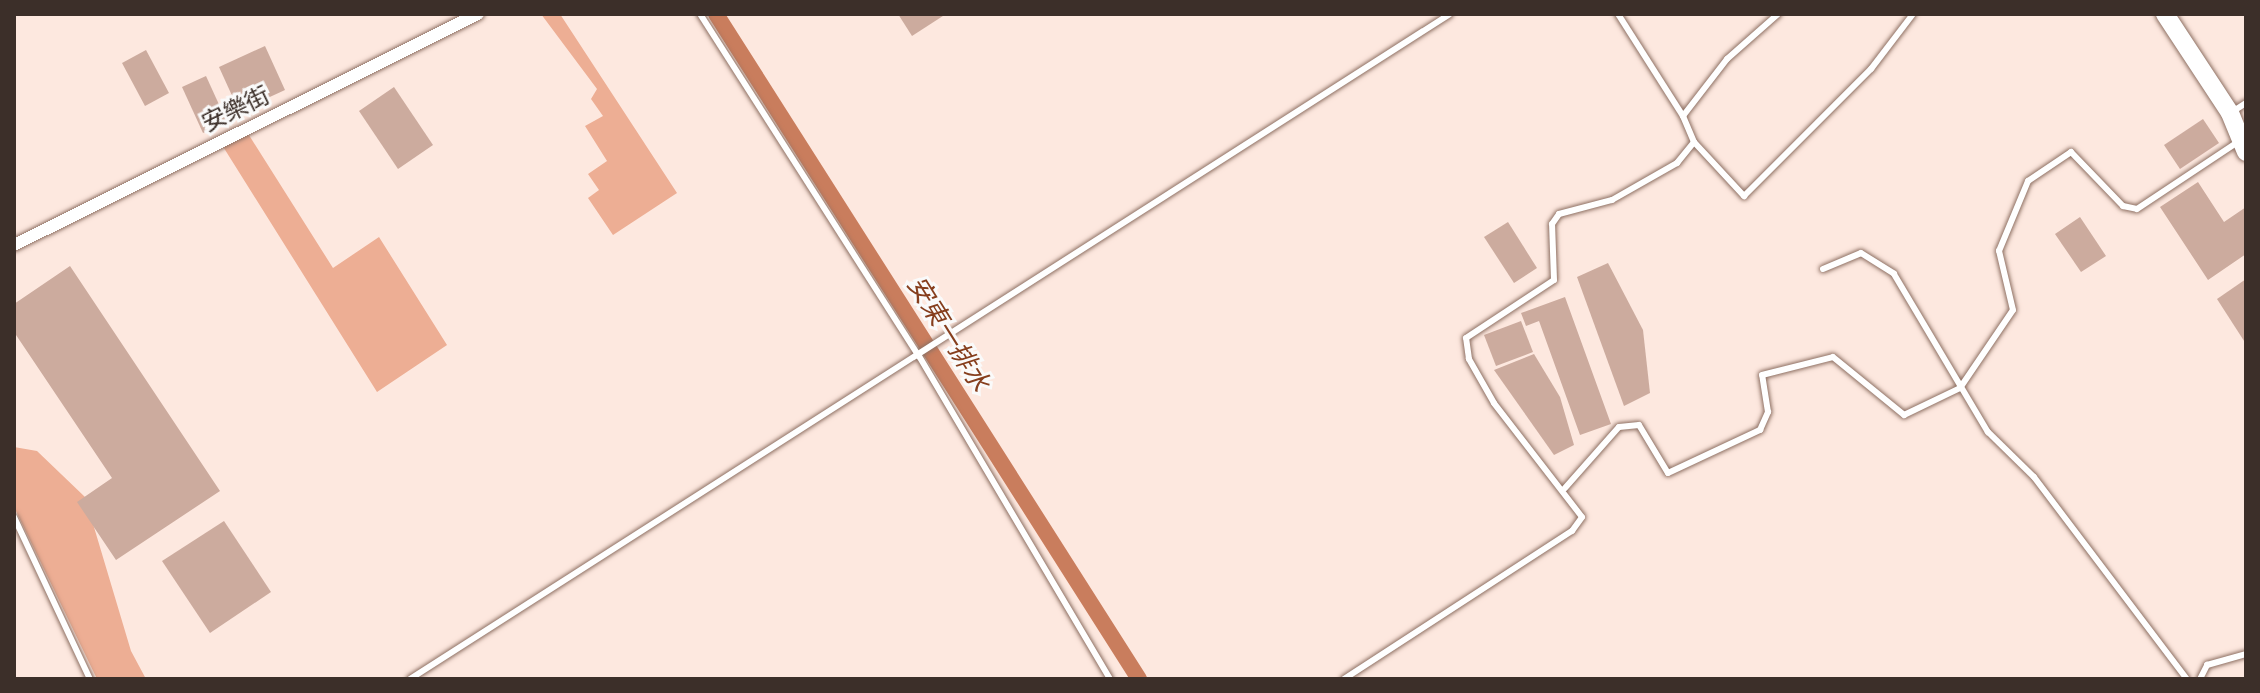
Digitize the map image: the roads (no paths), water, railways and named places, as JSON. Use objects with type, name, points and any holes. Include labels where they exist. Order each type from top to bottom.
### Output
[{"type":"street","name":"安樂街","points":[[14,245],[478,14]]},
{"type":"street","points":[[2165,14],[2238,108],[2244,146]]},
{"type":"lane","points":[[700,14],[919,356],[1110,679]]},
{"type":"lane","points":[[410,679],[1450,14]]},
{"type":"lane","points":[[1618,14],[1683,116],[1694,142],[1744,196],[1871,69],[1913,14]]},
{"type":"lane","points":[[1683,116],[1727,59],[1778,14]]},
{"type":"lane","points":[[1344,679],[1572,531],[1582,517],[1565,488],[1494,403],[1469,359],[1466,338],[1554,280],[1552,224],[1559,214],[1612,200],[1677,163],[1694,142]]},
{"type":"lane","points":[[1565,488],[1619,427],[1639,425],[1668,473],[1760,430],[1768,412],[1762,375],[1833,357],[1904,415],[1960,388],[2013,310],[1999,251],[2028,181],[2071,152],[2123,206],[2137,209],[2244,146]]},
{"type":"lane","points":[[1823,269],[1861,253],[1879,260],[1988,432],[2034,477],[2187,679]]},
{"type":"lane","points":[[14,517],[90,679]]},
{"type":"lane","points":[[2200,679],[2207,665],[2246,654]]},
{"type":"waterway","name":"安東一排水","points":[[716,14],[1139,679]]}]
